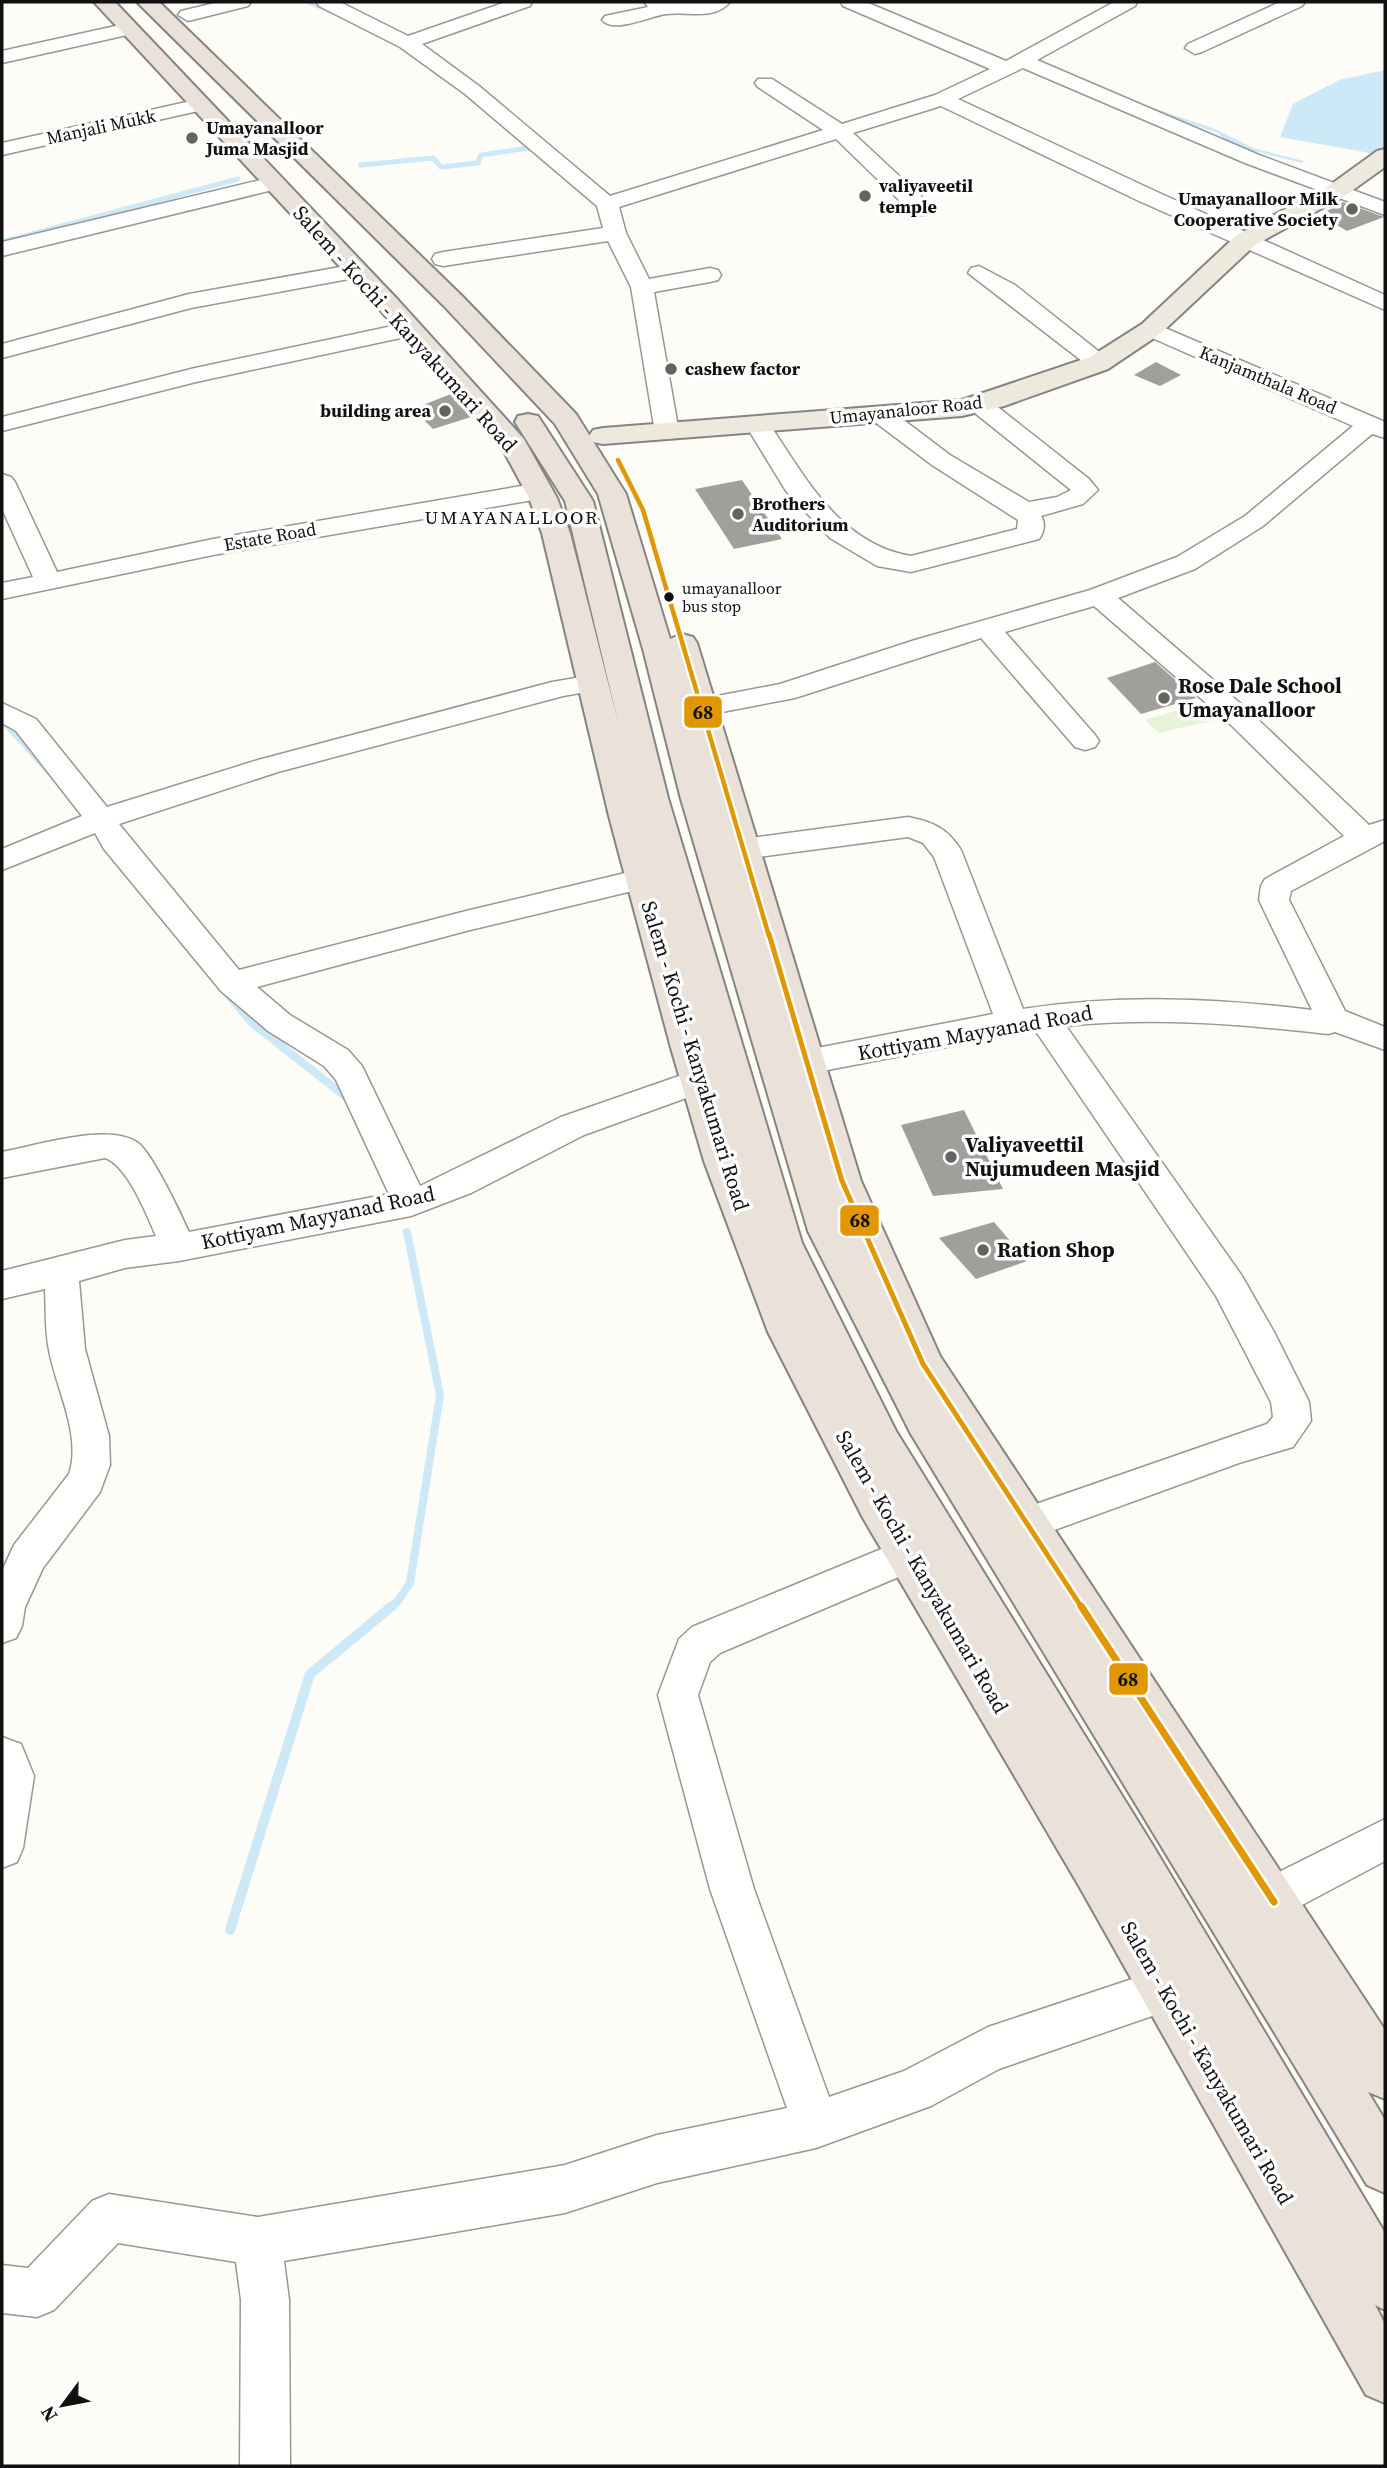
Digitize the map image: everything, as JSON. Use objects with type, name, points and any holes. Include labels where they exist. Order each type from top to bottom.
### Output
[{"type":"highway","name":"Salem - Kochi - Kanyakumari Road","points":[[104,2],[133,11],[200,105],[411,329],[514,445],[539,491],[556,533],[642,879],[699,1081],[723,1161],[788,1332],[878,1505],[1165,1990],[1385,2376]]},
{"type":"highway","points":[[180,8],[502,315],[561,380],[603,436],[643,510],[842,1181],[923,1364],[1385,2074]]},
{"type":"highway","points":[[133,11],[472,320],[566,420],[612,494],[658,649],[697,799],[827,1231],[926,1422],[1385,2167]]},
{"type":"highway","points":[[133,11],[526,420],[579,501],[652,798],[783,1243],[881,1443],[1135,1860],[1385,2283]]},
{"type":"main road","name":"Umayanaloor Road","points":[[603,436],[980,405],[1099,363],[1151,329],[1246,240],[1338,190],[1385,156]]},
{"type":"street","points":[[180,8],[241,2]]},
{"type":"street","points":[[326,2],[407,43],[472,90],[607,204],[615,233],[642,287],[667,432]]},
{"type":"street","points":[[407,43],[523,2]]},
{"type":"street","points":[[612,20],[644,15],[658,5],[703,9],[720,2]]},
{"type":"street","points":[[850,2],[1385,209]]},
{"type":"street","points":[[607,204],[942,99],[1015,65],[1128,2]]},
{"type":"street","points":[[1195,48],[1295,2]]},
{"type":"street","points":[[2,57],[133,11]]},
{"type":"street","points":[[765,83],[840,132],[915,203],[918,210]]},
{"type":"street","points":[[942,99],[1385,303]]},
{"type":"street","name":"Manjali Mukk","points":[[2,149],[200,105]]},
{"type":"street","points":[[2,249],[273,183]]},
{"type":"street","points":[[443,258],[615,233]]},
{"type":"street","points":[[2,351],[189,301],[357,271]]},
{"type":"street","points":[[979,273],[1007,290],[1099,363]]},
{"type":"street","points":[[642,287],[710,275]]},
{"type":"street","points":[[2,424],[195,375],[411,329]]},
{"type":"street","name":"Kanjamthala Road","points":[[1151,329],[1378,428]]},
{"type":"street","points":[[980,405],[1085,490],[1082,496],[1025,512]]},
{"type":"street","points":[[757,424],[795,486],[839,533],[886,560],[911,564],[1020,539],[1031,534],[1032,528],[1025,512],[941,460],[880,414]]},
{"type":"street","points":[[701,706],[785,692],[987,628],[1099,596],[1186,563],[1254,521],[1378,428]]},
{"type":"street","points":[[2,482],[48,581]]},
{"type":"street","name":"Estate Road","points":[[2,591],[213,547],[539,491]]},
{"type":"street","points":[[1099,596],[1375,834],[1276,886],[1274,900],[1334,1019],[1385,1039]]},
{"type":"street","points":[[987,628],[1085,741]]},
{"type":"street","points":[[2,860],[101,819],[268,766],[593,683]]},
{"type":"street","points":[[2,712],[26,725],[101,819],[115,842],[232,983],[279,1023],[336,1058],[350,1074],[411,1203]]},
{"type":"street","points":[[743,849],[908,827],[925,830],[937,837],[945,847],[1028,1020],[1229,1286],[1261,1342],[1290,1402],[1292,1421],[1280,1436],[1235,1449],[1027,1524]]},
{"type":"street","points":[[232,983],[466,921],[642,879]]},
{"type":"street","name":"Kottiyam Mayyanad Road","points":[[807,1062],[1028,1020],[1100,1011],[1189,1010],[1328,1023],[1334,1019]]},
{"type":"street","name":"Kottiyam Mayyanad Road","points":[[2,1285],[125,1254],[179,1247],[411,1203],[444,1193],[472,1180],[532,1144],[602,1112],[699,1081]]},
{"type":"street","points":[[2,1165],[106,1145],[127,1152],[155,1196],[179,1247]]},
{"type":"street","points":[[2,1626],[5,1607],[28,1557],[86,1481],[91,1465],[90,1436],[67,1349],[61,1272]]},
{"type":"street","points":[[816,2125],[732,1889],[678,1695],[693,1652],[706,1640],[908,1555]]},
{"type":"street","points":[[2,1756],[6,1758],[13,1776],[2,1848]]},
{"type":"street","points":[[1272,1898],[1385,1839]]},
{"type":"street","points":[[2,2289],[37,2293],[110,2218],[258,2241],[565,2189],[657,2160],[816,2125],[915,2090],[988,2050],[1165,1990]]},
{"type":"street","points":[[258,2241],[265,2300],[265,2466]]},
{"type":"green space","points":[[1206,702],[1224,718],[1159,733],[1145,720]]},
{"type":"water","points":[[1385,70],[1385,147],[1376,154],[1280,137],[1293,104],[1339,80]]},
{"type":"water","points":[[1136,102],[1215,129],[1253,148],[1304,161],[1302,163],[1219,142],[1222,137],[1218,133],[1132,104]]},
{"type":"building","name":"Umayanalloor Milk Cooperative Society","points":[[1343,202],[1384,217],[1347,231],[1320,215]]},
{"type":"building","points":[[1156,362],[1181,375],[1160,386],[1134,375]]},
{"type":"building","name":"building area","points":[[451,394],[471,417],[433,429],[413,409]]},
{"type":"building","name":"Brothers Auditorium","points":[[742,480],[782,539],[734,549],[695,489]]},
{"type":"building","points":[[1155,662],[1196,698],[1141,714],[1107,678]]},
{"type":"building","name":"Valiyaveettil Nujumudeen Masjid","points":[[964,1110],[1003,1189],[933,1196],[901,1125]]},
{"type":"building","name":"Ration Shop","points":[[994,1222],[1027,1261],[976,1279],[939,1238]]},
{"type":"waterway","points":[[309,2],[330,11]]},
{"type":"waterway","points":[[361,165],[433,158],[441,167],[478,163],[481,155],[536,147],[533,145]]},
{"type":"waterway","points":[[2,242],[238,179]]},
{"type":"waterway","points":[[2,720],[49,772]]},
{"type":"waterway","points":[[230,997],[253,1024],[350,1100]]},
{"type":"waterway","points":[[390,1608],[410,1583],[440,1395],[407,1232]]},
{"type":"waterway","points":[[230,1930],[310,1674],[392,1606]]},
{"type":"transit line","name":"68","points":[[618,460],[643,510],[842,1181],[923,1364],[1274,1902]]},
{"type":"place","name":"Umayanalloor Juma Masjid","points":[[192,138]]},
{"type":"place","name":"valiyaveetil temple","points":[[865,196]]},
{"type":"place","name":"Umayanalloor Milk Cooperative Society","points":[[1352,209]]},
{"type":"place","name":"cashew factor","points":[[671,369]]},
{"type":"place","name":"building area","points":[[445,411]]},
{"type":"place","name":"Brothers Auditorium","points":[[738,514]]},
{"type":"place","name":"umayanalloor bus stop","points":[[669,597]]},
{"type":"place","name":"Rose Dale School Umayanalloor","points":[[1164,698]]},
{"type":"place","name":"Valiyaveettil Nujumudeen Masjid","points":[[951,1157]]},
{"type":"place","name":"Ration Shop","points":[[983,1250]]},
{"type":"district","name":"UMAYANALLOOR","points":[[512,517]]}]
